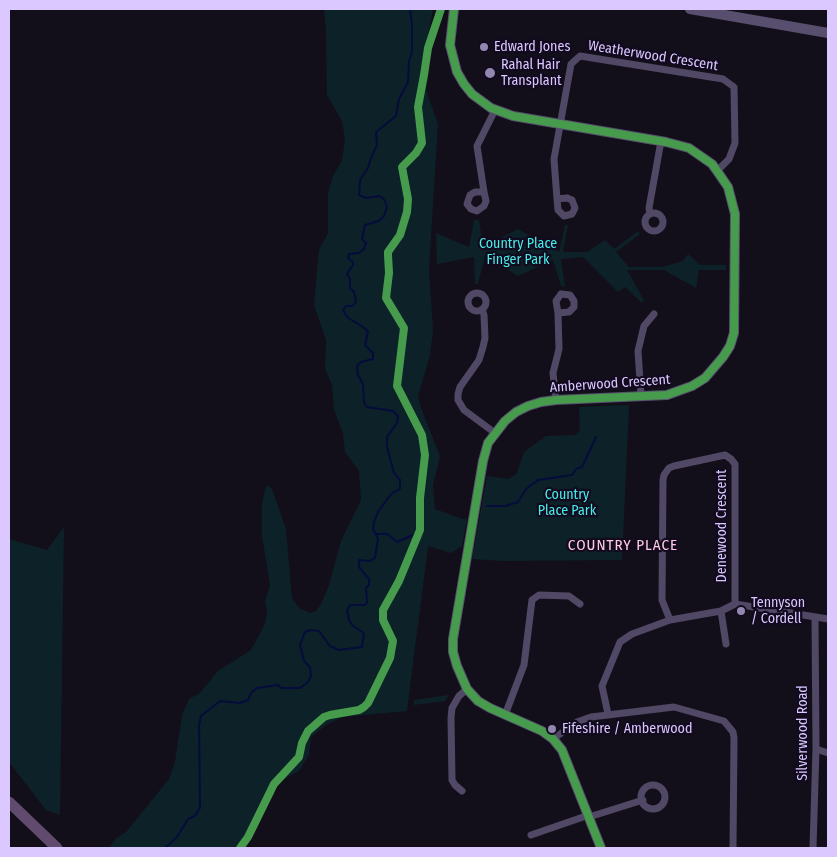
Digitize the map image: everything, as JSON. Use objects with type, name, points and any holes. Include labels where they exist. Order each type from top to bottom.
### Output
[{"type":"main road","points":[[9,802],[57,848]]},
{"type":"street","name":"Amberwood Crescent","points":[[454,9],[450,45],[457,72],[472,94],[495,110],[513,116],[661,141],[689,148],[712,164],[717,170],[728,187],[735,214],[735,322],[730,346],[715,368],[705,378],[692,386],[667,396],[541,402],[516,412],[505,421],[488,443],[483,461],[453,639],[453,652],[467,689],[478,701],[554,739]]},
{"type":"street","points":[[690,9],[722,11],[828,33]]},
{"type":"street","name":"Weatherwood Crescent","points":[[561,125],[571,64],[580,56],[723,79],[734,87],[735,143],[729,159],[717,170]]},
{"type":"street","points":[[484,192],[477,146],[495,110]]},
{"type":"street","points":[[557,199],[554,167],[561,125]]},
{"type":"street","points":[[650,214],[649,208],[661,141]]},
{"type":"street","points":[[482,310],[485,338],[483,347],[479,360],[460,386],[458,400],[464,410],[495,433]]},
{"type":"street","points":[[556,400],[553,373],[559,349],[558,313]]},
{"type":"street","points":[[641,396],[638,350],[644,326],[654,314]]},
{"type":"street","name":"Denewood Crescent","points":[[670,620],[662,600],[664,475],[669,468],[674,466],[725,455],[730,457],[735,464],[735,604]]},
{"type":"street","points":[[505,715],[524,665],[532,600],[539,595],[570,596],[580,604]]},
{"type":"street","points":[[608,714],[602,686],[620,642],[632,634],[670,620],[721,611],[735,604],[828,620]]},
{"type":"street","points":[[721,611],[726,644]]},
{"type":"street","name":"Silverwood Road","points":[[813,848],[816,750],[815,617]]},
{"type":"street","points":[[462,792],[452,780],[451,718],[452,708],[459,696],[467,689]]},
{"type":"street","points":[[601,848],[562,750],[554,739],[577,722],[590,717],[674,708],[724,722],[733,732],[733,848]]},
{"type":"street","points":[[816,750],[828,753]]},
{"type":"street","points":[[531,835],[643,800]]},
{"type":"green space","points":[[324,9],[433,9],[430,25],[426,90],[438,124],[429,269],[433,330],[430,355],[418,397],[440,456],[433,485],[435,509],[467,519],[462,546],[451,553],[428,546],[407,711],[342,717],[326,725],[311,737],[309,755],[299,771],[283,780],[274,789],[258,816],[246,848],[109,848],[116,838],[126,832],[169,779],[175,762],[182,715],[189,699],[200,693],[218,671],[251,650],[265,624],[267,613],[265,601],[270,585],[262,536],[262,504],[268,485],[272,489],[286,529],[292,598],[299,608],[310,613],[316,611],[322,602],[329,585],[341,541],[361,500],[359,471],[345,452],[343,433],[334,410],[332,385],[325,369],[326,340],[314,305],[319,250],[328,233],[328,193],[333,176],[342,161],[345,139],[342,121],[327,95]]},
{"type":"green space","name":"Country Place Finger Park","points":[[474,220],[479,220],[483,247],[518,229],[559,252],[565,225],[568,225],[563,252],[587,252],[605,240],[614,249],[638,231],[640,234],[616,252],[629,267],[662,267],[683,261],[688,254],[700,265],[726,265],[726,270],[699,270],[696,288],[664,270],[627,270],[644,300],[642,303],[625,287],[618,292],[583,257],[561,259],[565,287],[561,286],[553,260],[518,276],[485,256],[478,284],[475,284],[474,257],[437,264],[436,233],[469,247]]},
{"type":"green space","name":"Country Place Park","points":[[629,405],[622,560],[503,561],[472,559],[487,476],[509,479],[517,473],[524,452],[546,436],[576,435],[580,430],[579,407]]},
{"type":"green space","points":[[64,527],[60,815],[46,810],[9,762],[9,539],[47,550]]},
{"type":"green space","points":[[449,695],[445,701],[414,705],[414,700]]},
{"type":"waterway","points":[[165,848],[177,837],[188,819],[195,816],[200,808],[199,725],[201,716],[220,701],[240,703],[248,700],[251,693],[257,688],[278,685],[281,688],[300,688],[308,682],[311,676],[310,667],[304,661],[300,645],[305,632],[311,630],[319,631],[330,646],[339,650],[362,647],[364,633],[353,626],[349,620],[347,610],[350,605],[365,605],[367,602],[366,588],[369,585],[369,579],[359,567],[359,560],[370,561],[375,558],[378,539],[373,529],[374,522],[378,512],[391,494],[400,489],[400,480],[394,473],[387,447],[387,437],[397,423],[398,416],[393,411],[367,407],[364,403],[363,384],[358,375],[357,366],[361,362],[373,359],[373,353],[365,345],[368,332],[347,317],[343,310],[346,306],[353,306],[356,302],[347,274],[353,265],[353,262],[348,258],[349,254],[359,253],[364,249],[366,243],[362,239],[365,225],[379,221],[384,216],[387,207],[384,199],[379,196],[366,198],[359,195],[360,180],[368,168],[377,145],[376,132],[396,116],[399,99],[408,82],[409,61],[412,52],[410,9]]},
{"type":"waterway","points":[[487,506],[505,506],[518,502],[526,489],[538,480],[572,475],[576,469],[582,467],[596,437]]},
{"type":"waterway","points":[[375,534],[387,534],[397,542],[413,535]]},
{"type":"cycle path","points":[[240,848],[248,837],[274,784],[299,757],[302,743],[308,731],[324,717],[359,710],[364,707],[368,703],[390,658],[393,641],[383,620],[383,610],[399,581],[420,530],[420,498],[425,455],[422,435],[397,386],[404,328],[386,298],[389,273],[388,252],[400,235],[407,212],[408,199],[402,167],[416,153],[422,143],[418,107],[428,48],[441,9]]},
{"type":"cycle path","points":[[454,9],[450,45],[457,72],[472,94],[491,108],[513,116],[666,142],[689,148],[712,164],[717,171],[728,187],[735,214],[734,333],[730,346],[723,357],[705,378],[692,386],[667,395],[556,400],[528,406],[516,412],[505,421],[488,443],[483,461],[453,639],[453,652],[457,666],[467,689],[478,701],[542,731],[553,739],[562,750],[601,848]]},
{"type":"place","name":"Edward Jones","points":[[484,47]]},
{"type":"place","name":"Rahal Hair Transplant","points":[[490,73]]},
{"type":"place","name":"Tennyson / Cordell","points":[[741,611]]},
{"type":"place","name":"Fifeshire / Amberwood","points":[[552,729]]},
{"type":"district","name":"COUNTRY PLACE","points":[[623,546]]}]
